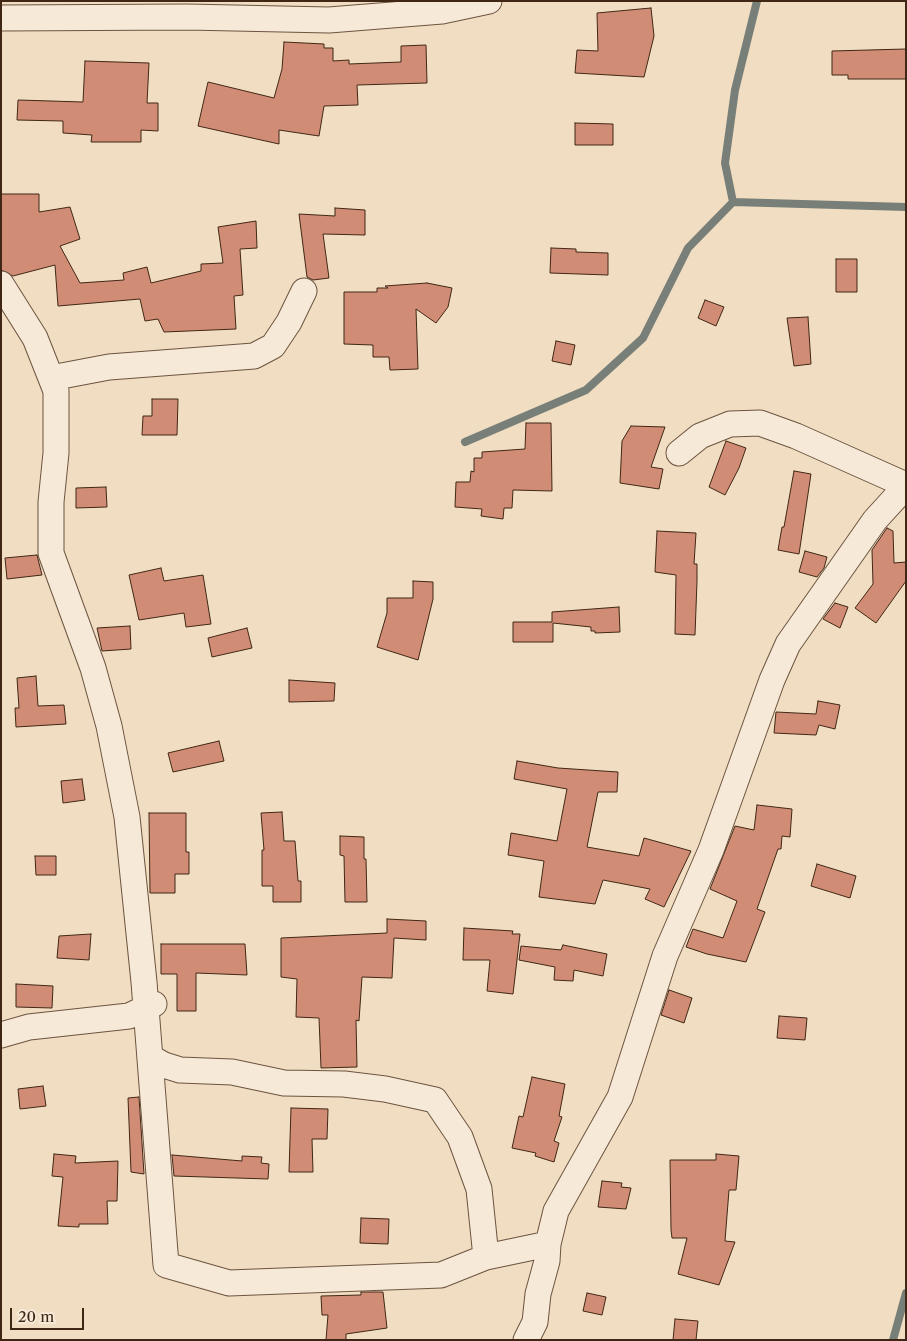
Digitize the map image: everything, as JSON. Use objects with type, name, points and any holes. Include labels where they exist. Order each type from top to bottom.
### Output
[{"type":"street","points":[[1,18],[187,17],[329,20],[442,11],[490,1]]},
{"type":"street","points":[[1,284],[35,338],[56,390],[56,453],[51,502],[51,553],[93,668],[109,726],[126,808],[150,1057],[166,1266],[229,1283],[441,1275],[486,1257],[548,1244]]},
{"type":"street","points":[[51,378],[109,367],[254,356],[273,346],[289,322],[304,291]]},
{"type":"street","points":[[526,1340],[535,1322],[538,1294],[547,1261],[548,1244],[556,1210],[620,1098],[665,956],[711,850],[772,680],[788,644],[875,520],[906,486],[796,436],[760,423],[730,424],[700,436],[680,453]]},
{"type":"street","points":[[1,1035],[30,1027],[129,1016],[154,1004]]},
{"type":"street","points":[[150,1057],[164,1065],[180,1070],[232,1072],[284,1083],[344,1084],[385,1089],[435,1100],[460,1137],[479,1189],[486,1257]]},
{"type":"building","points":[[651,8],[654,36],[644,77],[575,73],[577,50],[598,51],[597,13]]},
{"type":"building","points":[[284,42],[324,44],[324,48],[333,48],[333,61],[349,60],[349,64],[401,62],[401,46],[426,45],[427,83],[357,85],[358,105],[324,106],[319,136],[279,130],[279,144],[198,126],[208,82],[274,98],[282,69]]},
{"type":"building","points":[[906,49],[906,79],[848,79],[848,75],[832,75],[832,51]]},
{"type":"building","points":[[85,61],[149,63],[147,103],[158,103],[158,131],[141,130],[141,142],[91,142],[92,135],[63,133],[63,121],[17,120],[18,100],[83,102]]},
{"type":"building","points":[[575,123],[613,124],[613,145],[575,145]]},
{"type":"building","points":[[1,194],[39,194],[39,212],[70,207],[80,239],[60,246],[80,283],[124,280],[123,273],[147,267],[151,283],[201,271],[201,264],[223,263],[218,227],[256,221],[257,248],[240,249],[243,295],[234,296],[236,329],[164,332],[158,319],[145,321],[140,299],[58,306],[55,265],[13,276],[1,270]]},
{"type":"building","points":[[335,208],[365,210],[365,235],[323,234],[329,278],[313,280],[307,277],[299,214],[335,216]]},
{"type":"building","points":[[551,248],[576,249],[576,252],[608,253],[608,275],[550,273]]},
{"type":"building","points":[[836,259],[857,259],[857,292],[836,292]]},
{"type":"building","points":[[427,283],[452,288],[448,307],[436,323],[416,309],[418,369],[390,370],[389,357],[373,357],[373,345],[344,344],[344,292],[377,292],[377,288],[388,288],[385,286]]},
{"type":"building","points":[[705,300],[724,307],[716,326],[698,318]]},
{"type":"building","points":[[808,317],[811,364],[794,366],[787,318]]},
{"type":"building","points":[[556,341],[575,345],[571,365],[552,361]]},
{"type":"building","points":[[152,399],[178,399],[177,435],[142,435],[143,416],[152,416]]},
{"type":"building","points":[[526,423],[551,423],[552,491],[513,490],[512,508],[504,508],[503,519],[481,516],[482,509],[455,507],[456,482],[470,482],[471,471],[474,472],[474,458],[482,458],[482,452],[525,449]]},
{"type":"building","points":[[631,426],[665,427],[651,467],[663,469],[659,489],[620,483],[622,441]]},
{"type":"building","points":[[726,441],[746,448],[739,468],[725,495],[709,487]]},
{"type":"building","points":[[794,471],[811,474],[799,554],[778,550]]},
{"type":"building","points":[[106,487],[107,507],[76,508],[76,488]]},
{"type":"building","points":[[887,528],[893,531],[894,563],[906,562],[906,581],[876,623],[855,608],[873,584],[872,550]]},
{"type":"building","points":[[657,531],[696,533],[694,564],[697,564],[695,635],[675,634],[676,575],[655,572]]},
{"type":"building","points":[[805,551],[827,557],[824,568],[817,577],[799,572]]},
{"type":"building","points":[[37,555],[42,575],[7,579],[5,558]]},
{"type":"building","points":[[161,568],[164,581],[203,575],[211,624],[186,627],[184,613],[139,620],[129,575]]},
{"type":"building","points":[[413,581],[433,582],[433,599],[418,660],[377,647],[387,613],[387,598],[413,598]]},
{"type":"building","points":[[835,603],[848,607],[840,628],[823,619]]},
{"type":"building","points":[[619,607],[620,632],[595,633],[595,631],[591,631],[591,627],[553,623],[553,642],[513,642],[513,622],[552,622],[552,612]]},
{"type":"building","points":[[130,626],[131,649],[102,651],[97,628]]},
{"type":"building","points":[[247,628],[252,648],[212,657],[208,638]]},
{"type":"building","points":[[36,676],[38,706],[64,705],[66,724],[16,727],[15,708],[19,708],[17,678]]},
{"type":"building","points":[[289,680],[335,683],[334,701],[289,702]]},
{"type":"building","points":[[818,701],[840,705],[835,729],[819,725],[816,735],[774,733],[776,712],[816,714]]},
{"type":"building","points":[[219,741],[224,761],[173,772],[168,753]]},
{"type":"building","points":[[517,761],[558,768],[618,772],[617,792],[598,792],[587,847],[639,856],[644,838],[691,851],[664,907],[645,899],[650,889],[603,880],[595,904],[539,897],[544,861],[508,855],[511,833],[557,841],[567,789],[514,779]]},
{"type":"building","points":[[82,779],[85,800],[63,803],[61,781]]},
{"type":"building","points":[[757,805],[792,809],[790,837],[782,836],[781,849],[778,849],[757,909],[765,912],[746,962],[707,954],[686,947],[693,929],[723,938],[737,901],[710,889],[735,826],[754,830]]},
{"type":"building","points":[[282,812],[284,841],[295,841],[298,881],[301,881],[301,902],[273,902],[273,886],[262,886],[262,850],[264,850],[261,813]]},
{"type":"building","points":[[149,813],[186,813],[186,852],[189,852],[189,874],[175,874],[175,893],[150,893]]},
{"type":"building","points":[[340,836],[364,837],[367,902],[345,902],[344,856],[340,855]]},
{"type":"building","points":[[35,856],[56,856],[56,875],[36,875]]},
{"type":"building","points":[[817,864],[856,876],[850,898],[811,886]]},
{"type":"building","points":[[387,919],[426,921],[426,940],[394,938],[392,978],[362,977],[359,1021],[356,1020],[357,1067],[321,1068],[319,1018],[296,1017],[297,979],[281,977],[281,938],[387,933]]},
{"type":"building","points":[[464,928],[513,931],[512,934],[520,934],[513,994],[487,991],[490,960],[463,960]]},
{"type":"building","points":[[91,934],[89,960],[57,958],[59,936]]},
{"type":"building","points":[[161,944],[245,944],[247,975],[196,973],[196,1011],[177,1011],[177,974],[161,974]]},
{"type":"building","points":[[563,945],[607,954],[603,976],[574,970],[573,981],[554,980],[555,967],[519,960],[521,946],[561,950]]},
{"type":"building","points":[[16,984],[53,986],[52,1008],[16,1007]]},
{"type":"building","points":[[669,990],[692,998],[684,1023],[661,1015]]},
{"type":"building","points":[[779,1016],[807,1018],[805,1040],[777,1038]]},
{"type":"building","points":[[532,1077],[565,1084],[559,1116],[562,1117],[554,1141],[559,1143],[554,1162],[535,1156],[536,1153],[512,1148],[519,1116],[523,1117]]},
{"type":"building","points":[[43,1086],[46,1106],[20,1109],[18,1089]]},
{"type":"building","points":[[139,1097],[144,1174],[131,1172],[128,1098]]},
{"type":"building","points":[[291,1108],[328,1109],[327,1139],[312,1139],[313,1172],[289,1172]]},
{"type":"building","points":[[54,1154],[76,1156],[75,1163],[118,1161],[117,1201],[107,1201],[108,1224],[79,1224],[79,1227],[58,1226],[63,1177],[52,1176]]},
{"type":"building","points":[[716,1154],[739,1156],[736,1190],[729,1190],[725,1241],[735,1242],[719,1285],[678,1274],[687,1238],[672,1238],[671,1230],[670,1160],[716,1160]]},
{"type":"building","points":[[172,1155],[242,1161],[242,1156],[262,1157],[261,1163],[269,1164],[268,1179],[174,1176]]},
{"type":"building","points":[[602,1181],[622,1183],[621,1187],[631,1188],[626,1209],[598,1207]]},
{"type":"building","points":[[361,1218],[389,1219],[388,1244],[360,1243]]},
{"type":"building","points":[[361,1292],[383,1292],[387,1328],[346,1334],[346,1340],[326,1340],[328,1315],[322,1315],[321,1296],[361,1295]]},
{"type":"building","points":[[587,1293],[606,1297],[602,1315],[583,1311]]},
{"type":"building","points":[[675,1319],[698,1321],[696,1340],[673,1340]]},
{"type":"waterway","points":[[757,1],[735,90],[725,163],[733,202],[906,207]]},
{"type":"waterway","points":[[465,442],[586,390],[643,338],[688,248],[733,202]]},
{"type":"waterway","points":[[893,1340],[906,1293]]}]
